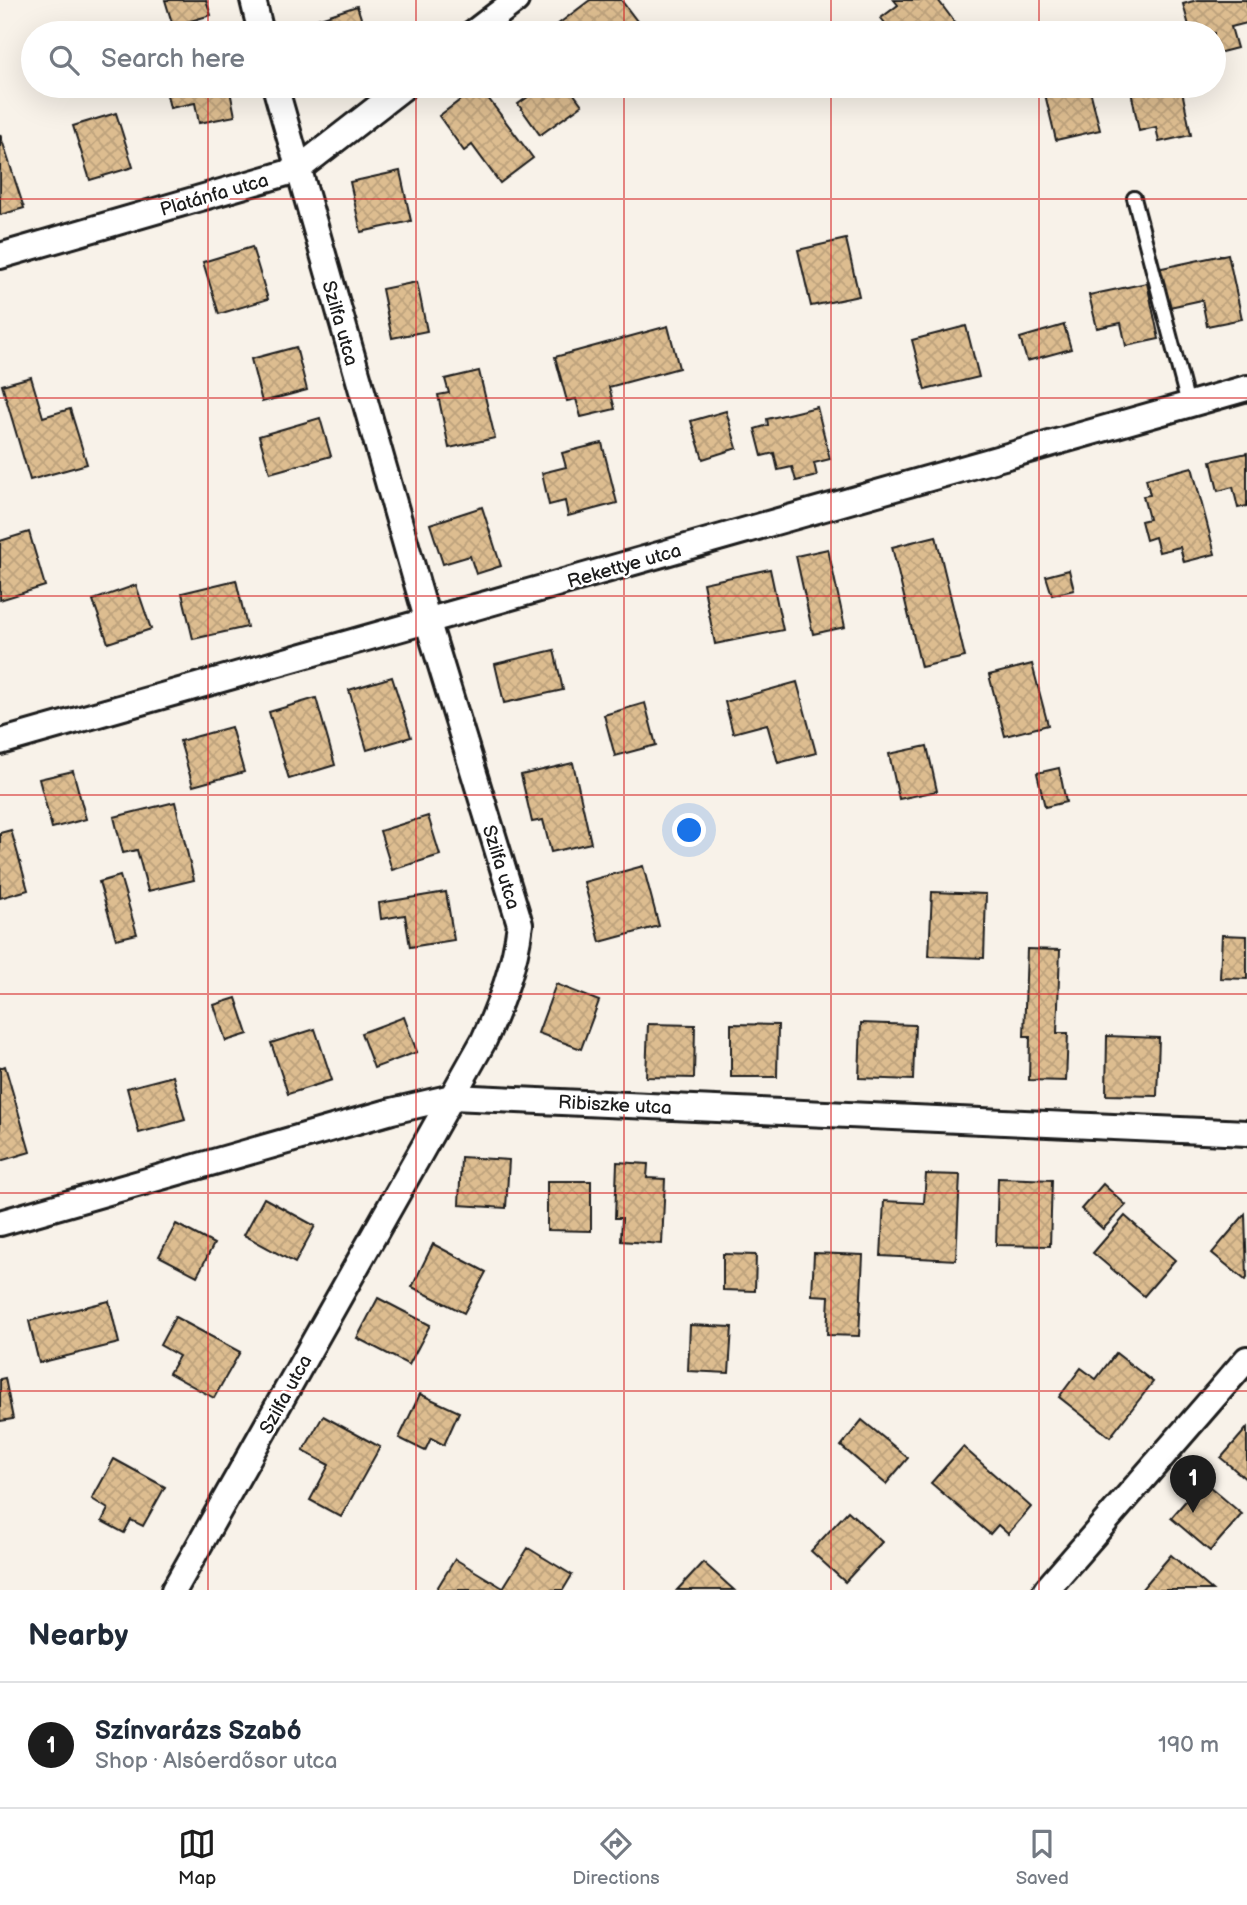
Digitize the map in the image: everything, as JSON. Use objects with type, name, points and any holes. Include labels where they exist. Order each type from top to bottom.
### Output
[{"type":"street","points":[[253,0],[258,21]]},
{"type":"street","points":[[489,21],[516,0]]},
{"type":"street","name":"Szilfa utca","points":[[174,1590],[484,1040],[504,995],[517,955],[520,924],[428,621],[278,98]]},
{"type":"street","name":"Platánfa utca","points":[[0,256],[297,170],[390,98]]},
{"type":"street","name":"Rekettye utca","points":[[0,742],[1247,388]]},
{"type":"street","name":"Ribiszke utca","points":[[0,1223],[391,1111],[452,1097],[1247,1133]]},
{"type":"street","points":[[1046,1590],[1247,1359]]},
{"type":"lane","points":[[1134,198],[1188,404]]},
{"type":"building","points":[[165,0],[206,0],[211,15],[190,21],[171,21]]},
{"type":"building","points":[[590,0],[621,0],[637,21],[562,21]]},
{"type":"building","points":[[894,0],[938,0],[954,21],[883,21],[881,18],[898,5]]},
{"type":"building","points":[[1197,0],[1247,0],[1247,23],[1231,27],[1237,48],[1226,51],[1226,21],[1188,21],[1183,4]]},
{"type":"building","points":[[357,6],[362,21],[311,21]]},
{"type":"building","points":[[168,98],[231,98],[235,116],[199,123],[195,103],[170,108]]},
{"type":"building","points":[[463,98],[488,98],[533,158],[500,183],[472,145],[464,151],[439,116]]},
{"type":"building","points":[[526,98],[577,98],[582,105],[540,135],[518,104]]},
{"type":"building","points":[[1046,98],[1092,98],[1100,130],[1056,140]]},
{"type":"building","points":[[1132,98],[1183,98],[1191,135],[1159,142],[1156,127],[1139,131]]},
{"type":"building","points":[[116,113],[133,167],[90,180],[73,126]]},
{"type":"building","points":[[0,134],[24,208],[0,215]]},
{"type":"building","points":[[400,171],[411,221],[361,232],[350,182]]},
{"type":"building","points":[[846,239],[859,296],[811,306],[798,250]]},
{"type":"building","points":[[252,247],[268,299],[219,314],[203,262]]},
{"type":"building","points":[[1228,254],[1242,319],[1207,326],[1202,300],[1165,308],[1157,269]]},
{"type":"building","points":[[417,282],[427,331],[392,338],[382,289]]},
{"type":"building","points":[[1147,283],[1159,339],[1126,346],[1121,323],[1097,328],[1089,295]]},
{"type":"building","points":[[1064,325],[1071,349],[1027,361],[1020,338]]},
{"type":"building","points":[[668,326],[679,368],[609,387],[615,409],[581,417],[576,399],[567,401],[555,357]]},
{"type":"building","points":[[966,326],[979,377],[925,390],[912,340]]},
{"type":"building","points":[[296,347],[307,390],[262,402],[251,359]]},
{"type":"building","points":[[479,371],[495,438],[449,448],[438,395],[449,393],[445,379]]},
{"type":"building","points":[[31,377],[43,417],[70,409],[87,464],[30,480],[2,385]]},
{"type":"building","points":[[817,407],[830,459],[814,463],[817,476],[796,481],[792,467],[778,470],[774,453],[762,456],[755,429],[768,425],[767,419]]},
{"type":"building","points":[[726,411],[737,448],[703,459],[691,421]]},
{"type":"building","points":[[320,418],[331,456],[270,473],[259,436]]},
{"type":"building","points":[[602,443],[617,503],[568,516],[565,501],[549,505],[542,473],[566,467],[562,453]]},
{"type":"building","points":[[1247,453],[1247,506],[1238,508],[1233,487],[1218,491],[1211,461]]},
{"type":"building","points":[[1192,467],[1215,554],[1184,562],[1180,547],[1159,552],[1155,537],[1146,540],[1141,521],[1149,519],[1143,496],[1150,495],[1146,479]]},
{"type":"building","points":[[482,507],[501,566],[476,574],[470,556],[443,564],[430,524]]},
{"type":"building","points":[[29,532],[45,586],[0,600],[0,541]]},
{"type":"building","points":[[936,536],[965,657],[921,667],[892,547]]},
{"type":"building","points":[[828,549],[845,627],[813,634],[796,556]]},
{"type":"building","points":[[770,569],[783,630],[715,644],[703,583]]},
{"type":"building","points":[[1069,570],[1074,590],[1052,595],[1046,576]]},
{"type":"building","points":[[236,580],[247,627],[193,639],[182,593]]},
{"type":"building","points":[[136,585],[151,629],[108,643],[93,600]]},
{"type":"building","points":[[554,650],[563,690],[504,703],[495,664]]},
{"type":"building","points":[[1032,664],[1048,725],[1005,736],[989,675]]},
{"type":"building","points":[[392,677],[411,737],[367,750],[349,690]]},
{"type":"building","points":[[797,682],[816,753],[778,763],[767,724],[733,733],[725,702]]},
{"type":"building","points":[[316,698],[335,765],[289,779],[269,712]]},
{"type":"building","points":[[645,703],[656,745],[615,756],[604,715]]},
{"type":"building","points":[[231,727],[244,772],[193,786],[180,741]]},
{"type":"building","points":[[927,746],[937,791],[899,799],[889,754]]},
{"type":"building","points":[[573,763],[591,843],[551,852],[543,820],[532,822],[521,775]]},
{"type":"building","points":[[1059,768],[1066,802],[1045,807],[1037,773]]},
{"type":"building","points":[[73,771],[86,819],[52,828],[39,779]]},
{"type":"building","points":[[175,802],[194,880],[148,891],[137,850],[123,853],[114,817]]},
{"type":"building","points":[[428,816],[440,855],[392,870],[380,831]]},
{"type":"building","points":[[11,830],[28,890],[0,898],[0,833]]},
{"type":"building","points":[[643,866],[659,926],[600,942],[584,882]]},
{"type":"building","points":[[120,876],[137,934],[116,939],[99,882]]},
{"type":"building","points":[[446,892],[454,940],[410,947],[405,915],[381,919],[379,903]]},
{"type":"building","points":[[932,892],[986,894],[984,958],[929,956]]},
{"type":"building","points":[[1222,935],[1247,936],[1247,979],[1220,978]]},
{"type":"building","points":[[1027,949],[1060,950],[1057,1033],[1068,1033],[1066,1081],[1029,1080],[1030,1036],[1024,1036]]},
{"type":"building","points":[[556,984],[599,1001],[581,1049],[538,1033]]},
{"type":"building","points":[[236,998],[248,1034],[226,1041],[214,1005]]},
{"type":"building","points":[[404,1017],[417,1052],[374,1068],[361,1033]]},
{"type":"building","points":[[861,1023],[915,1025],[913,1080],[859,1078]]},
{"type":"building","points":[[648,1024],[695,1025],[694,1078],[646,1077]]},
{"type":"building","points":[[731,1024],[778,1025],[777,1077],[731,1077]]},
{"type":"building","points":[[315,1029],[332,1080],[288,1094],[271,1043]]},
{"type":"building","points":[[1107,1036],[1159,1038],[1157,1096],[1106,1095]]},
{"type":"building","points":[[5,1066],[30,1152],[0,1161],[0,1068]]},
{"type":"building","points":[[173,1076],[185,1120],[139,1133],[127,1088]]},
{"type":"building","points":[[461,1157],[509,1160],[506,1208],[459,1205]]},
{"type":"building","points":[[617,1162],[648,1164],[647,1178],[665,1179],[662,1244],[621,1241],[622,1218],[615,1218]]},
{"type":"building","points":[[926,1174],[960,1175],[956,1260],[881,1256],[884,1201],[924,1203]]},
{"type":"building","points":[[998,1178],[1052,1180],[1050,1246],[996,1245]]},
{"type":"building","points":[[547,1181],[591,1181],[591,1231],[547,1230]]},
{"type":"building","points":[[1103,1184],[1126,1205],[1103,1229],[1081,1209]]},
{"type":"building","points":[[264,1198],[315,1226],[295,1263],[244,1235]]},
{"type":"building","points":[[1245,1214],[1247,1278],[1245,1280],[1212,1253]]},
{"type":"building","points":[[1125,1216],[1175,1260],[1144,1296],[1093,1253]]},
{"type":"building","points":[[176,1224],[214,1244],[197,1276],[159,1256]]},
{"type":"building","points":[[433,1244],[486,1272],[464,1313],[412,1287]]},
{"type":"building","points":[[814,1253],[863,1255],[859,1336],[827,1335],[829,1296],[812,1295]]},
{"type":"building","points":[[723,1254],[756,1255],[755,1291],[723,1290]]},
{"type":"building","points":[[378,1298],[430,1325],[409,1365],[357,1338]]},
{"type":"building","points":[[109,1301],[119,1343],[39,1363],[29,1321]]},
{"type":"building","points":[[175,1317],[240,1352],[214,1398],[169,1373],[179,1356],[160,1345]]},
{"type":"building","points":[[690,1325],[732,1327],[729,1373],[688,1371]]},
{"type":"building","points":[[1116,1353],[1153,1382],[1110,1437],[1059,1397],[1081,1368],[1096,1379]]},
{"type":"building","points":[[5,1378],[13,1419],[0,1421],[0,1379]]},
{"type":"building","points":[[420,1394],[459,1412],[444,1445],[431,1438],[425,1451],[399,1438]]},
{"type":"building","points":[[323,1416],[380,1447],[341,1517],[310,1500],[329,1465],[303,1451]]},
{"type":"building","points":[[862,1420],[908,1458],[886,1484],[841,1446]]},
{"type":"building","points":[[1247,1428],[1247,1480],[1221,1458]]},
{"type":"building","points":[[963,1447],[1031,1507],[1008,1534],[998,1525],[990,1534],[931,1483]]},
{"type":"building","points":[[114,1459],[165,1487],[143,1526],[131,1520],[124,1533],[102,1521],[108,1509],[92,1499]]},
{"type":"building","points":[[1203,1481],[1242,1514],[1210,1551],[1171,1518]]},
{"type":"building","points":[[848,1511],[882,1542],[845,1582],[811,1551]]},
{"type":"building","points":[[528,1548],[572,1575],[563,1590],[436,1590],[455,1559],[503,1588]]},
{"type":"building","points":[[1171,1555],[1212,1590],[1141,1590]]},
{"type":"building","points":[[703,1562],[734,1590],[677,1590]]},
{"type":"place","name":"Színvarázs Szabó","points":[[1193,1513]]}]
